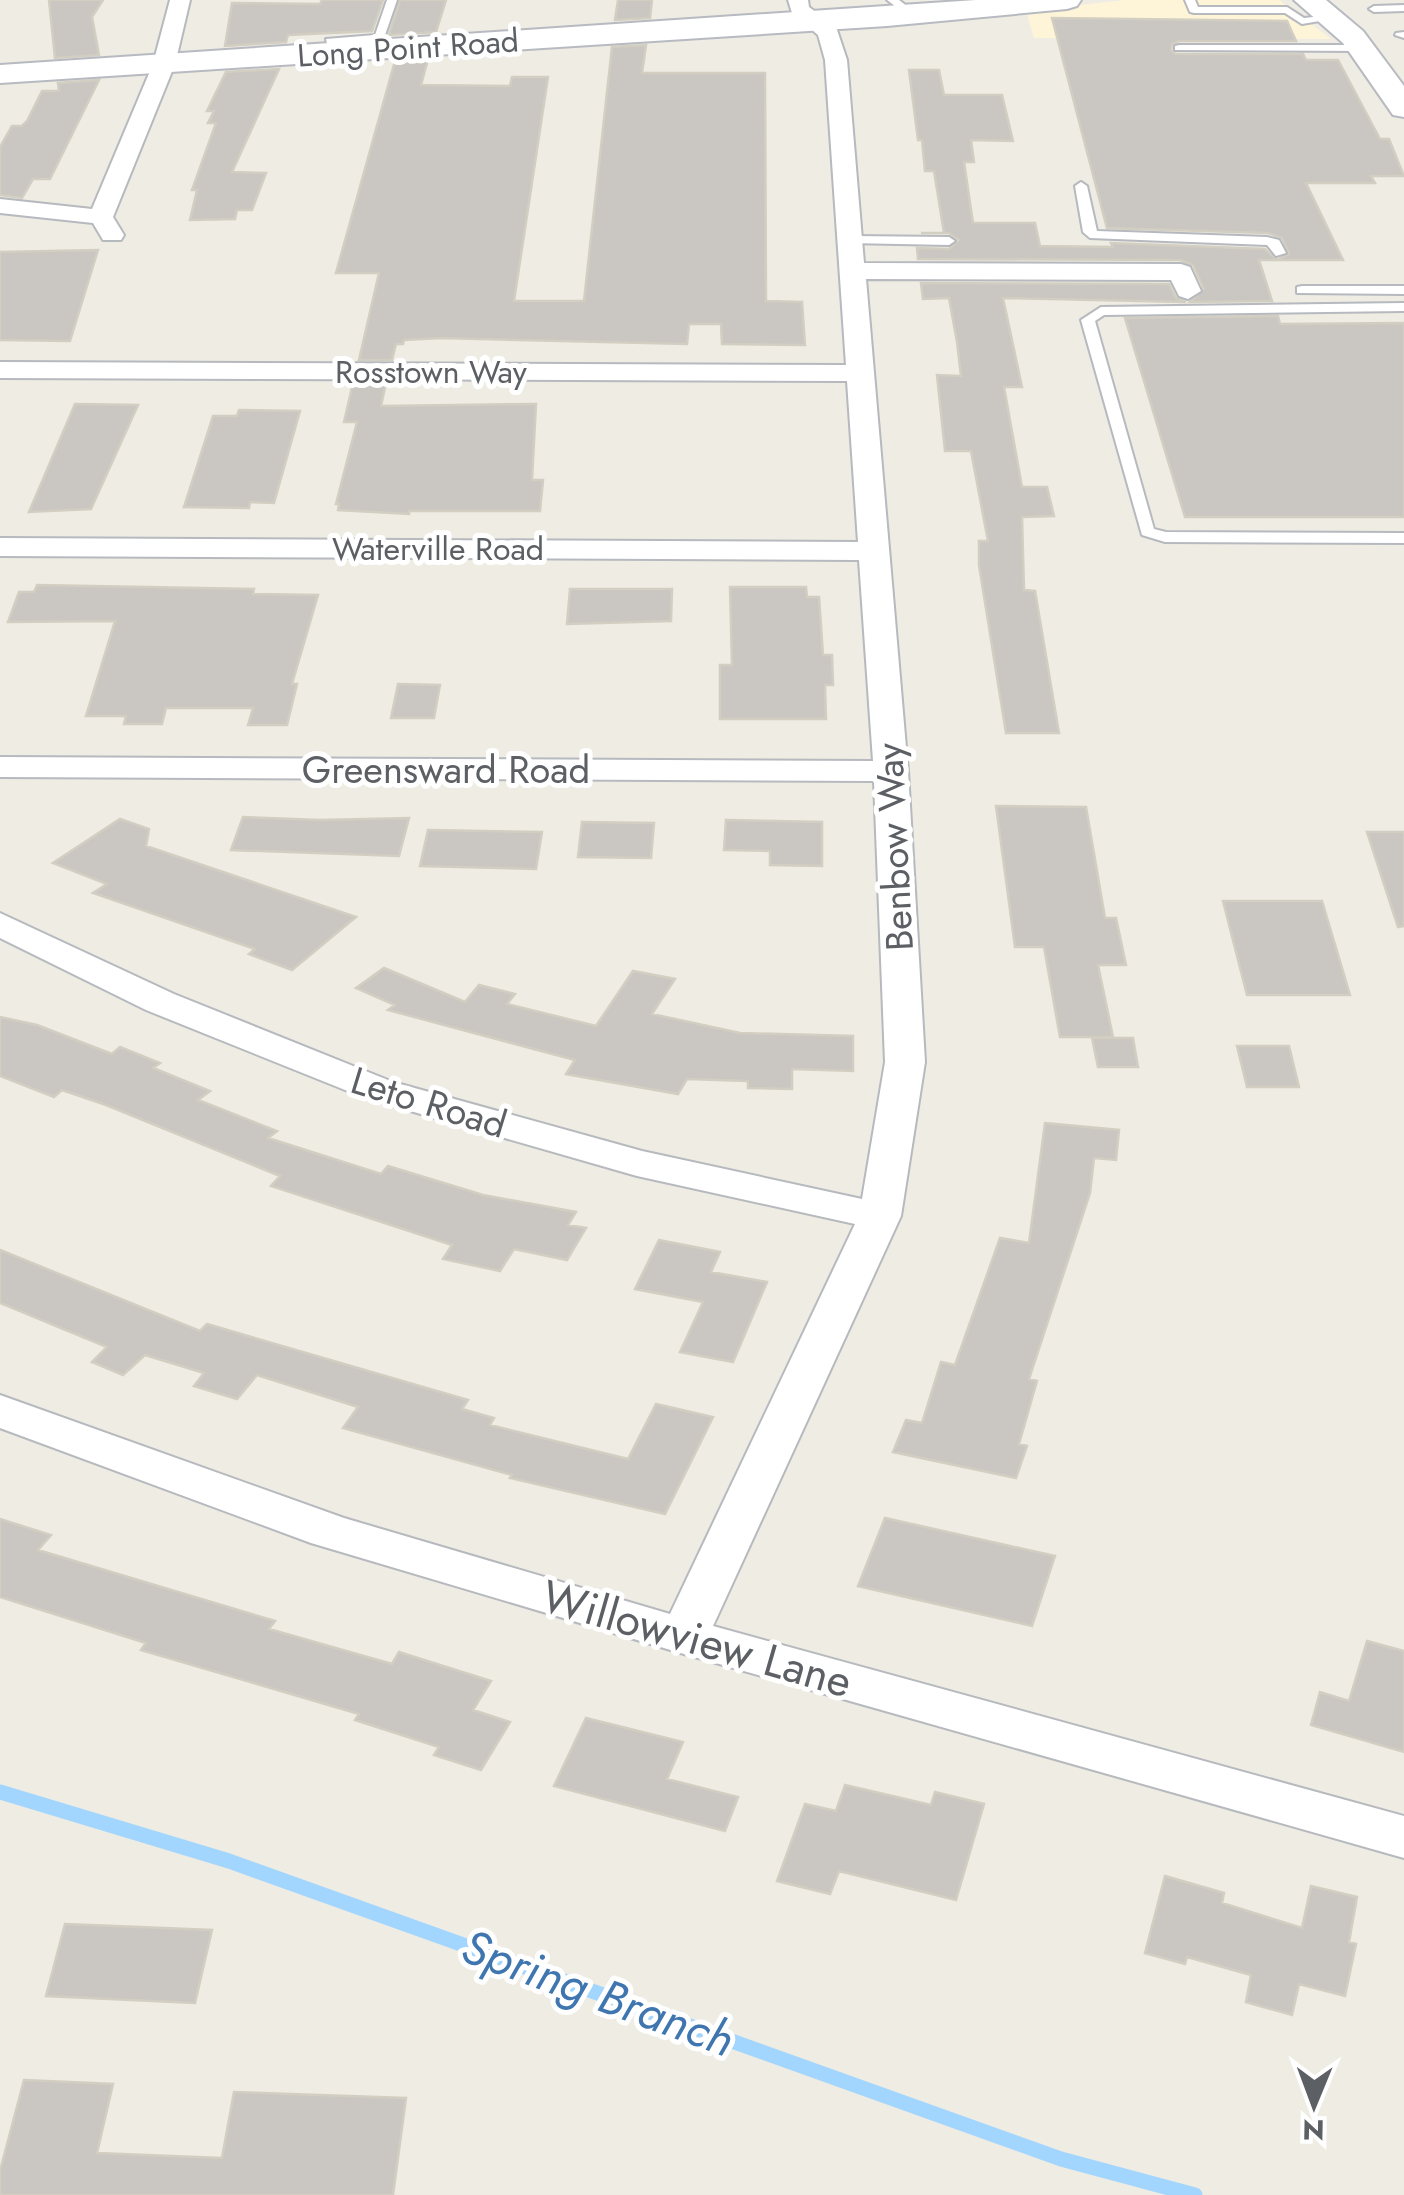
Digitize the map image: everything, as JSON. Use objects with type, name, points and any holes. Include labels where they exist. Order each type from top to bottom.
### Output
[{"type":"main road","name":"Long Point Road","points":[[0,74],[333,52],[380,44],[954,0]]},
{"type":"main road","name":"Long Point Road","points":[[807,11],[1067,0]]},
{"type":"main road","points":[[1311,9],[1360,48],[1399,92]]},
{"type":"street","points":[[0,206],[106,226],[164,64],[180,0]]},
{"type":"street","name":"Benbow Way","points":[[684,1636],[880,1216],[905,1062],[891,772],[836,60],[828,32],[807,11]]},
{"type":"street","points":[[854,256],[1181,271]]},
{"type":"street","name":"Rosstown Way","points":[[0,370],[861,374]]},
{"type":"street","name":"Waterville Road","points":[[0,546],[875,551]]},
{"type":"street","name":"Greensward Road","points":[[0,767],[891,772]]},
{"type":"street","name":"Leto Road","points":[[0,924],[160,1002],[379,1090],[637,1163],[880,1216]]},
{"type":"street","name":"Willowview Lane","points":[[0,1411],[328,1531],[684,1636],[1404,1837]]},
{"type":"lane","points":[[380,44],[392,0]]},
{"type":"lane","points":[[1190,0],[1194,10],[1221,4],[1311,9]]},
{"type":"lane","points":[[1273,0],[1311,9]]},
{"type":"lane","points":[[1179,48],[1360,48]]},
{"type":"lane","points":[[1082,186],[1085,213],[1094,236],[1267,241],[1274,243],[1280,253]]},
{"type":"lane","points":[[854,256],[949,241]]},
{"type":"lane","points":[[1302,290],[1404,290]]},
{"type":"lane","points":[[1404,307],[1101,310],[1088,320],[1147,532],[1165,538],[1404,538]]},
{"type":"shaded area","points":[[1125,0],[1279,0],[1331,39],[1034,38],[1026,11]]},
{"type":"building","points":[[49,0],[103,0],[92,17],[99,55],[55,58]]},
{"type":"building","points":[[322,0],[383,0],[372,31],[288,35],[286,42],[225,46],[232,3],[320,4]]},
{"type":"building","points":[[400,0],[446,0],[436,32],[389,35]]},
{"type":"building","points":[[618,0],[652,0],[650,18],[615,20]]},
{"type":"building","points":[[1052,18],[1287,21],[1296,41],[1179,41],[1172,44],[1171,50],[1175,54],[1303,54],[1306,60],[1338,60],[1380,139],[1389,139],[1404,176],[1371,176],[1375,183],[1306,183],[1343,260],[1277,260],[1289,254],[1282,238],[1268,233],[1107,228]]},
{"type":"building","points":[[646,45],[642,73],[765,73],[766,301],[802,302],[805,345],[722,344],[721,324],[689,324],[687,344],[441,338],[404,340],[403,344],[396,344],[392,360],[359,360],[379,273],[336,273],[395,61],[428,59],[421,85],[510,86],[512,77],[548,77],[514,301],[584,301],[612,47]]},
{"type":"building","points":[[279,69],[232,172],[266,173],[252,210],[237,210],[235,219],[190,220],[197,190],[192,190],[216,123],[208,123],[214,111],[207,111],[226,72]]},
{"type":"building","points":[[909,70],[939,70],[944,95],[1002,95],[1013,141],[971,140],[974,162],[964,162],[973,223],[1035,223],[1040,246],[1113,247],[1111,243],[1265,249],[1277,260],[1259,260],[1272,301],[1190,302],[1204,289],[1193,265],[1181,260],[918,259],[917,248],[949,249],[959,240],[944,233],[934,171],[925,171],[922,140],[918,140]]},
{"type":"building","points":[[99,80],[50,179],[33,179],[22,198],[0,195],[0,147],[12,126],[22,126],[27,121],[42,91],[59,91],[58,83]]},
{"type":"building","points":[[98,250],[70,341],[0,340],[0,252]]},
{"type":"building","points":[[921,283],[1169,284],[1176,298],[1186,302],[1003,298],[1022,387],[1004,387],[1022,487],[1047,487],[1054,516],[1022,517],[1024,590],[1035,591],[1059,733],[1006,733],[979,565],[979,541],[988,541],[971,451],[945,451],[937,375],[961,376],[949,298],[923,299]]},
{"type":"building","points":[[1278,316],[1280,324],[1404,323],[1404,517],[1185,517],[1125,318]]},
{"type":"building","points":[[353,383],[386,383],[381,406],[536,404],[532,480],[543,480],[540,511],[409,514],[338,510],[336,504],[357,422],[344,422]]},
{"type":"building","points":[[75,404],[138,405],[91,509],[29,512]]},
{"type":"building","points":[[239,410],[300,411],[274,503],[250,502],[249,508],[184,507],[213,416],[237,416]]},
{"type":"building","points":[[37,585],[254,589],[253,594],[318,595],[292,684],[297,684],[287,725],[248,725],[253,708],[166,708],[162,724],[124,724],[126,716],[86,716],[115,621],[8,622],[19,592],[34,592]]},
{"type":"building","points":[[730,587],[806,587],[807,597],[819,597],[823,655],[832,655],[833,685],[825,685],[826,719],[720,719],[720,665],[732,665]]},
{"type":"building","points":[[570,589],[672,589],[671,621],[567,624]]},
{"type":"building","points":[[398,684],[440,685],[434,718],[391,718]]},
{"type":"building","points":[[996,806],[1086,807],[1105,918],[1116,918],[1126,965],[1098,965],[1113,1037],[1060,1037],[1044,947],[1015,947]]},
{"type":"building","points":[[243,817],[409,818],[399,856],[231,850]]},
{"type":"building","points":[[120,819],[149,829],[146,846],[356,917],[292,970],[249,954],[255,949],[93,893],[107,884],[53,863]]},
{"type":"building","points":[[726,820],[822,822],[822,866],[770,865],[770,851],[724,850]]},
{"type":"building","points":[[582,822],[654,823],[651,858],[578,857]]},
{"type":"building","points":[[428,830],[542,832],[536,869],[420,866]]},
{"type":"building","points":[[1367,832],[1404,832],[1404,926],[1398,927]]},
{"type":"building","points":[[1223,901],[1322,901],[1350,995],[1247,995]]},
{"type":"building","points":[[384,968],[465,1002],[479,985],[515,994],[507,1004],[596,1026],[633,971],[675,979],[652,1014],[740,1033],[853,1036],[853,1071],[792,1069],[792,1089],[748,1088],[748,1081],[687,1079],[678,1094],[566,1074],[575,1060],[388,1010],[395,1005],[356,988]]},
{"type":"building","points":[[0,1017],[37,1025],[112,1054],[120,1047],[160,1063],[153,1068],[210,1091],[198,1100],[277,1131],[268,1138],[381,1174],[388,1166],[483,1195],[576,1212],[568,1225],[586,1228],[567,1260],[514,1249],[500,1271],[443,1259],[452,1245],[271,1186],[280,1176],[106,1105],[62,1090],[54,1097],[0,1076]]},
{"type":"building","points":[[1092,1038],[1133,1038],[1138,1067],[1098,1067]]},
{"type":"building","points":[[1237,1046],[1289,1046],[1299,1087],[1247,1087]]},
{"type":"building","points":[[1045,1123],[1119,1130],[1116,1160],[1094,1158],[1090,1193],[1029,1379],[1037,1381],[1019,1444],[1027,1446],[1016,1478],[893,1452],[906,1420],[922,1423],[941,1362],[955,1365],[1000,1238],[1029,1243]]},
{"type":"building","points":[[659,1240],[720,1252],[711,1272],[767,1282],[733,1362],[680,1352],[703,1302],[635,1289]]},
{"type":"building","points":[[0,1250],[200,1331],[207,1324],[468,1400],[462,1409],[494,1418],[490,1425],[628,1459],[656,1404],[713,1417],[665,1514],[510,1478],[512,1475],[343,1428],[358,1407],[257,1375],[237,1399],[194,1386],[204,1373],[145,1355],[123,1375],[92,1362],[107,1347],[0,1303]]},
{"type":"building","points":[[885,1518],[1055,1556],[1032,1626],[858,1586]]},
{"type":"building","points":[[0,1519],[51,1535],[38,1550],[275,1621],[269,1629],[392,1664],[399,1652],[491,1681],[473,1710],[510,1722],[481,1770],[434,1755],[439,1747],[355,1720],[359,1714],[141,1650],[146,1643],[0,1597]]},
{"type":"building","points":[[1367,1641],[1404,1651],[1404,1752],[1311,1725],[1320,1692],[1349,1701]]},
{"type":"building","points":[[586,1718],[683,1742],[667,1779],[738,1797],[725,1831],[554,1786]]},
{"type":"building","points":[[845,1785],[931,1805],[935,1792],[984,1804],[956,1900],[839,1871],[830,1894],[777,1881],[805,1804],[836,1811]]},
{"type":"building","points":[[1165,1876],[1224,1893],[1222,1903],[1302,1928],[1311,1886],[1357,1897],[1349,1942],[1356,1944],[1345,1996],[1299,1984],[1292,2015],[1246,2002],[1251,1975],[1187,1957],[1185,1964],[1145,1953]]},
{"type":"building","points":[[65,1924],[212,1930],[195,2003],[46,1996]]},
{"type":"building","points":[[24,2080],[113,2084],[97,2153],[222,2158],[234,2092],[406,2098],[393,2195],[0,2195],[0,2171]]},
{"type":"waterway","name":"Spring Branch","points":[[0,1792],[229,1861],[1061,2159],[1195,2195]]}]
